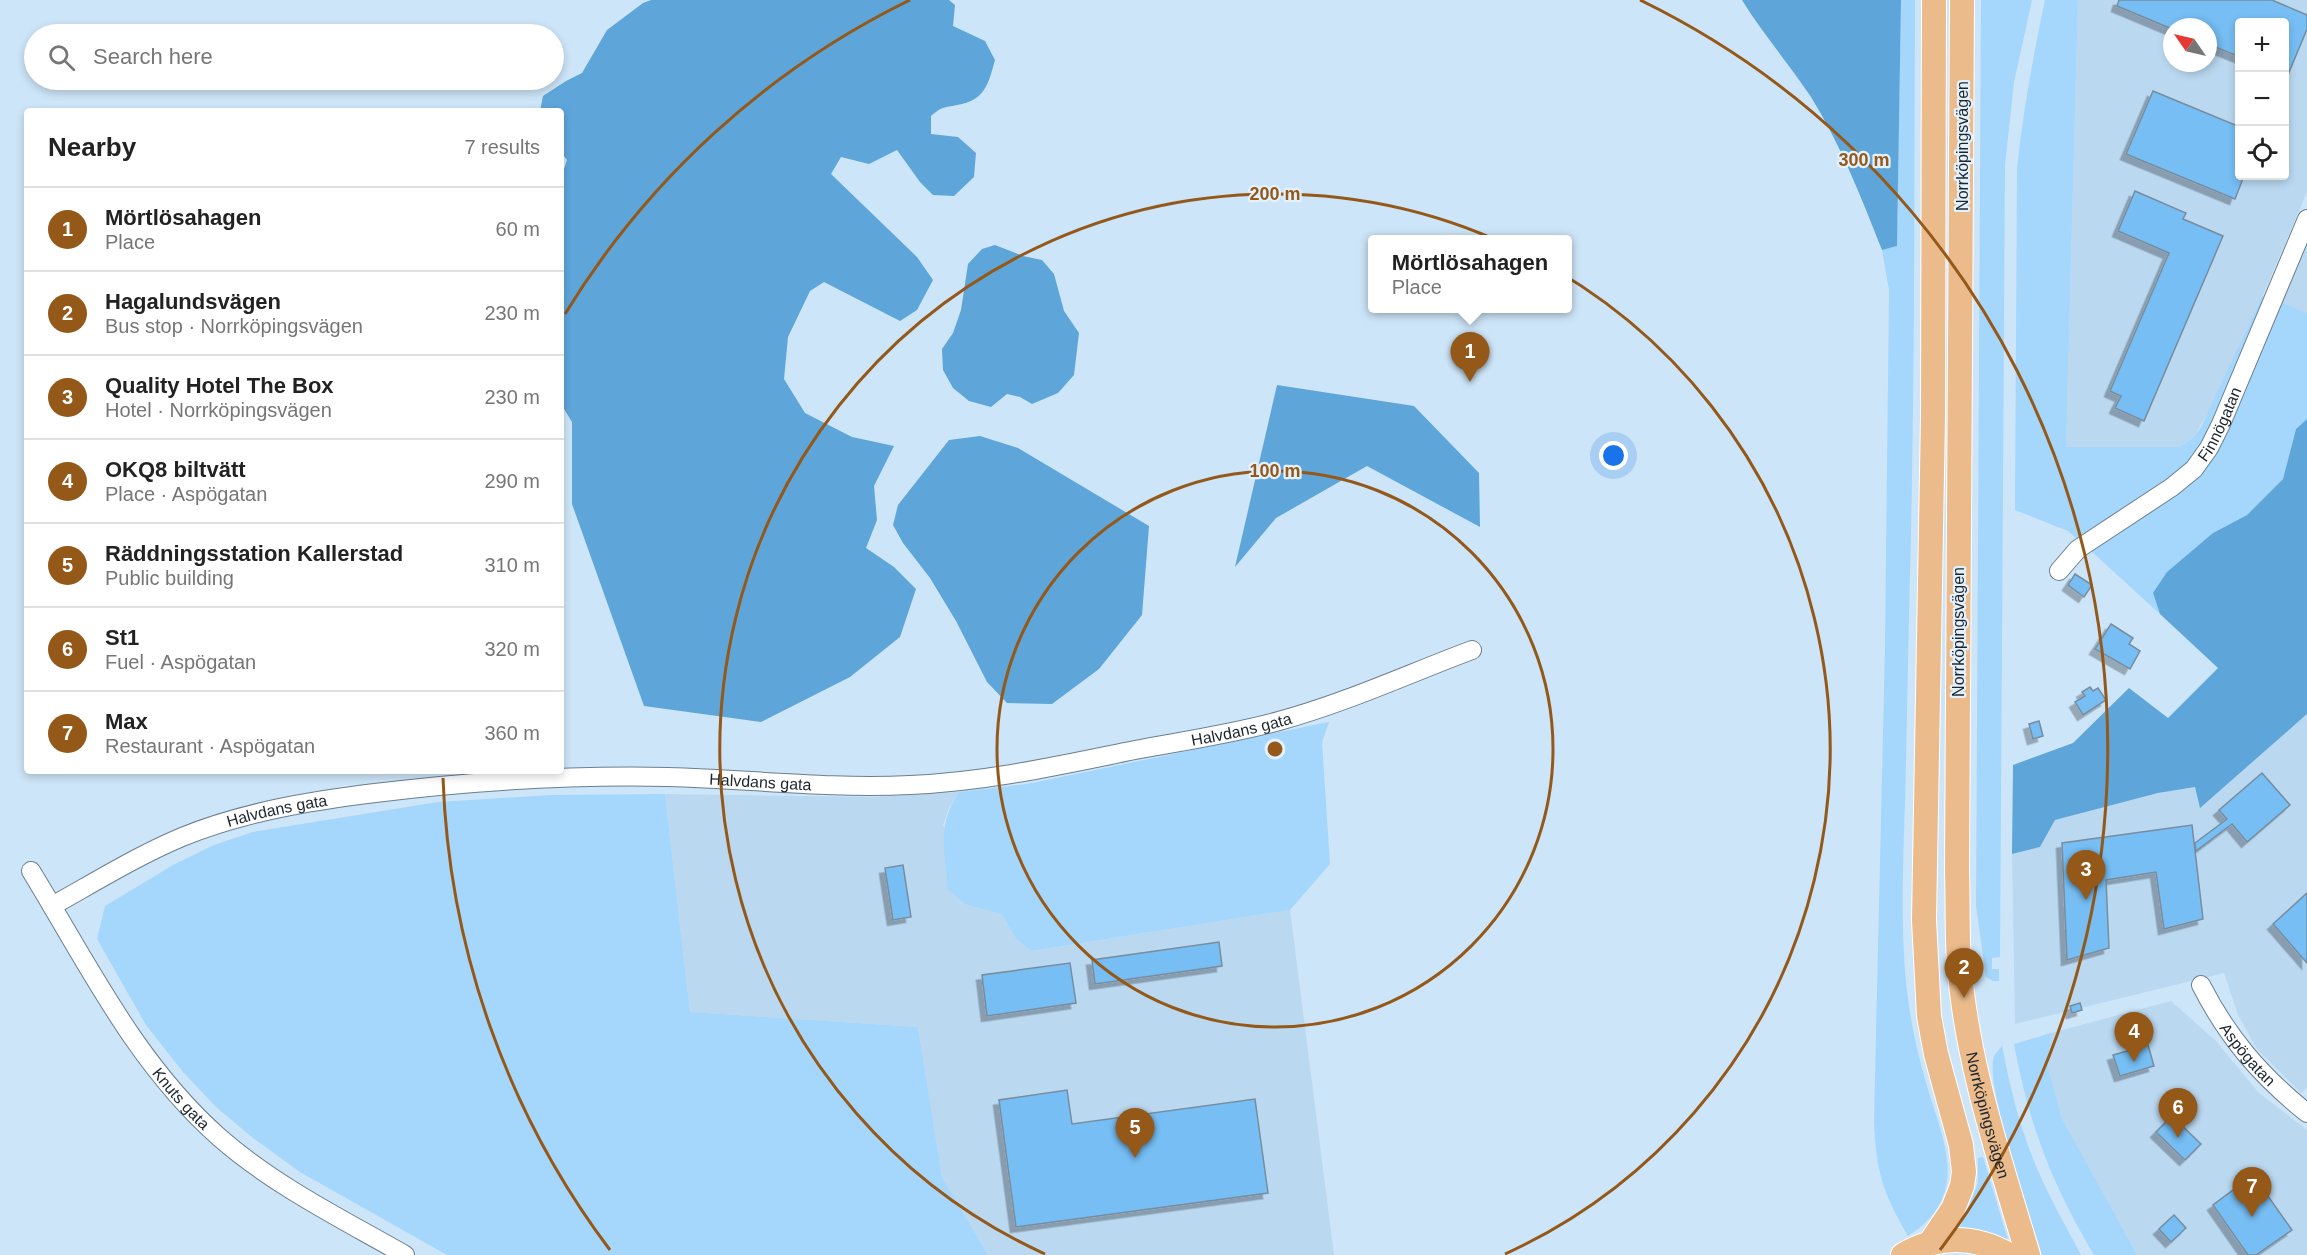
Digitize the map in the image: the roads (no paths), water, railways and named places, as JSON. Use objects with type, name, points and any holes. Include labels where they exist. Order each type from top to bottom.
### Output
[{"type":"main road","name":"Norrköpingsvägen","points":[[1930,1243],[1955,1204],[1962,1186],[1964,1172],[1961,1145],[1936,1054],[1929,1016],[1924,920],[1933,405],[1934,0]]},
{"type":"main road","name":"Norrköpingsvägen","points":[[1962,0],[1957,860],[1959,963],[1973,1054],[1986,1110],[2028,1255]]},
{"type":"main road","points":[[1903,1255],[1930,1243],[1957,1239],[1976,1241],[2008,1255]]},
{"type":"street","name":"Finnögatan","points":[[2059,571],[2078,549],[2172,487],[2194,469],[2209,448],[2222,424],[2307,219]]},
{"type":"street","name":"Halvdans gata","points":[[52,906],[147,853],[217,824],[266,811],[336,798],[437,785],[529,780],[668,777],[848,786],[923,784],[1020,773],[1279,721],[1343,700],[1472,650]]},
{"type":"street","name":"Knuts gata","points":[[31,870],[129,1036],[161,1077],[193,1112],[220,1138],[274,1178],[405,1255]]},
{"type":"street","name":"Aspögatan","points":[[2201,985],[2220,1020],[2258,1070],[2307,1113]]},
{"type":"place","name":"Mörtlösahagen","points":[[1470,382]]},
{"type":"place","name":"Quality Hotel The Box","points":[[2086,900]]},
{"type":"place","name":"Hagalundsvägen","points":[[1964,998]]},
{"type":"place","name":"OKQ8 biltvätt","points":[[2134,1062]]},
{"type":"place","name":"St1","points":[[2178,1138]]},
{"type":"place","name":"Räddningsstation Kallerstad","points":[[1135,1158]]},
{"type":"place","name":"Max","points":[[2252,1217]]}]
